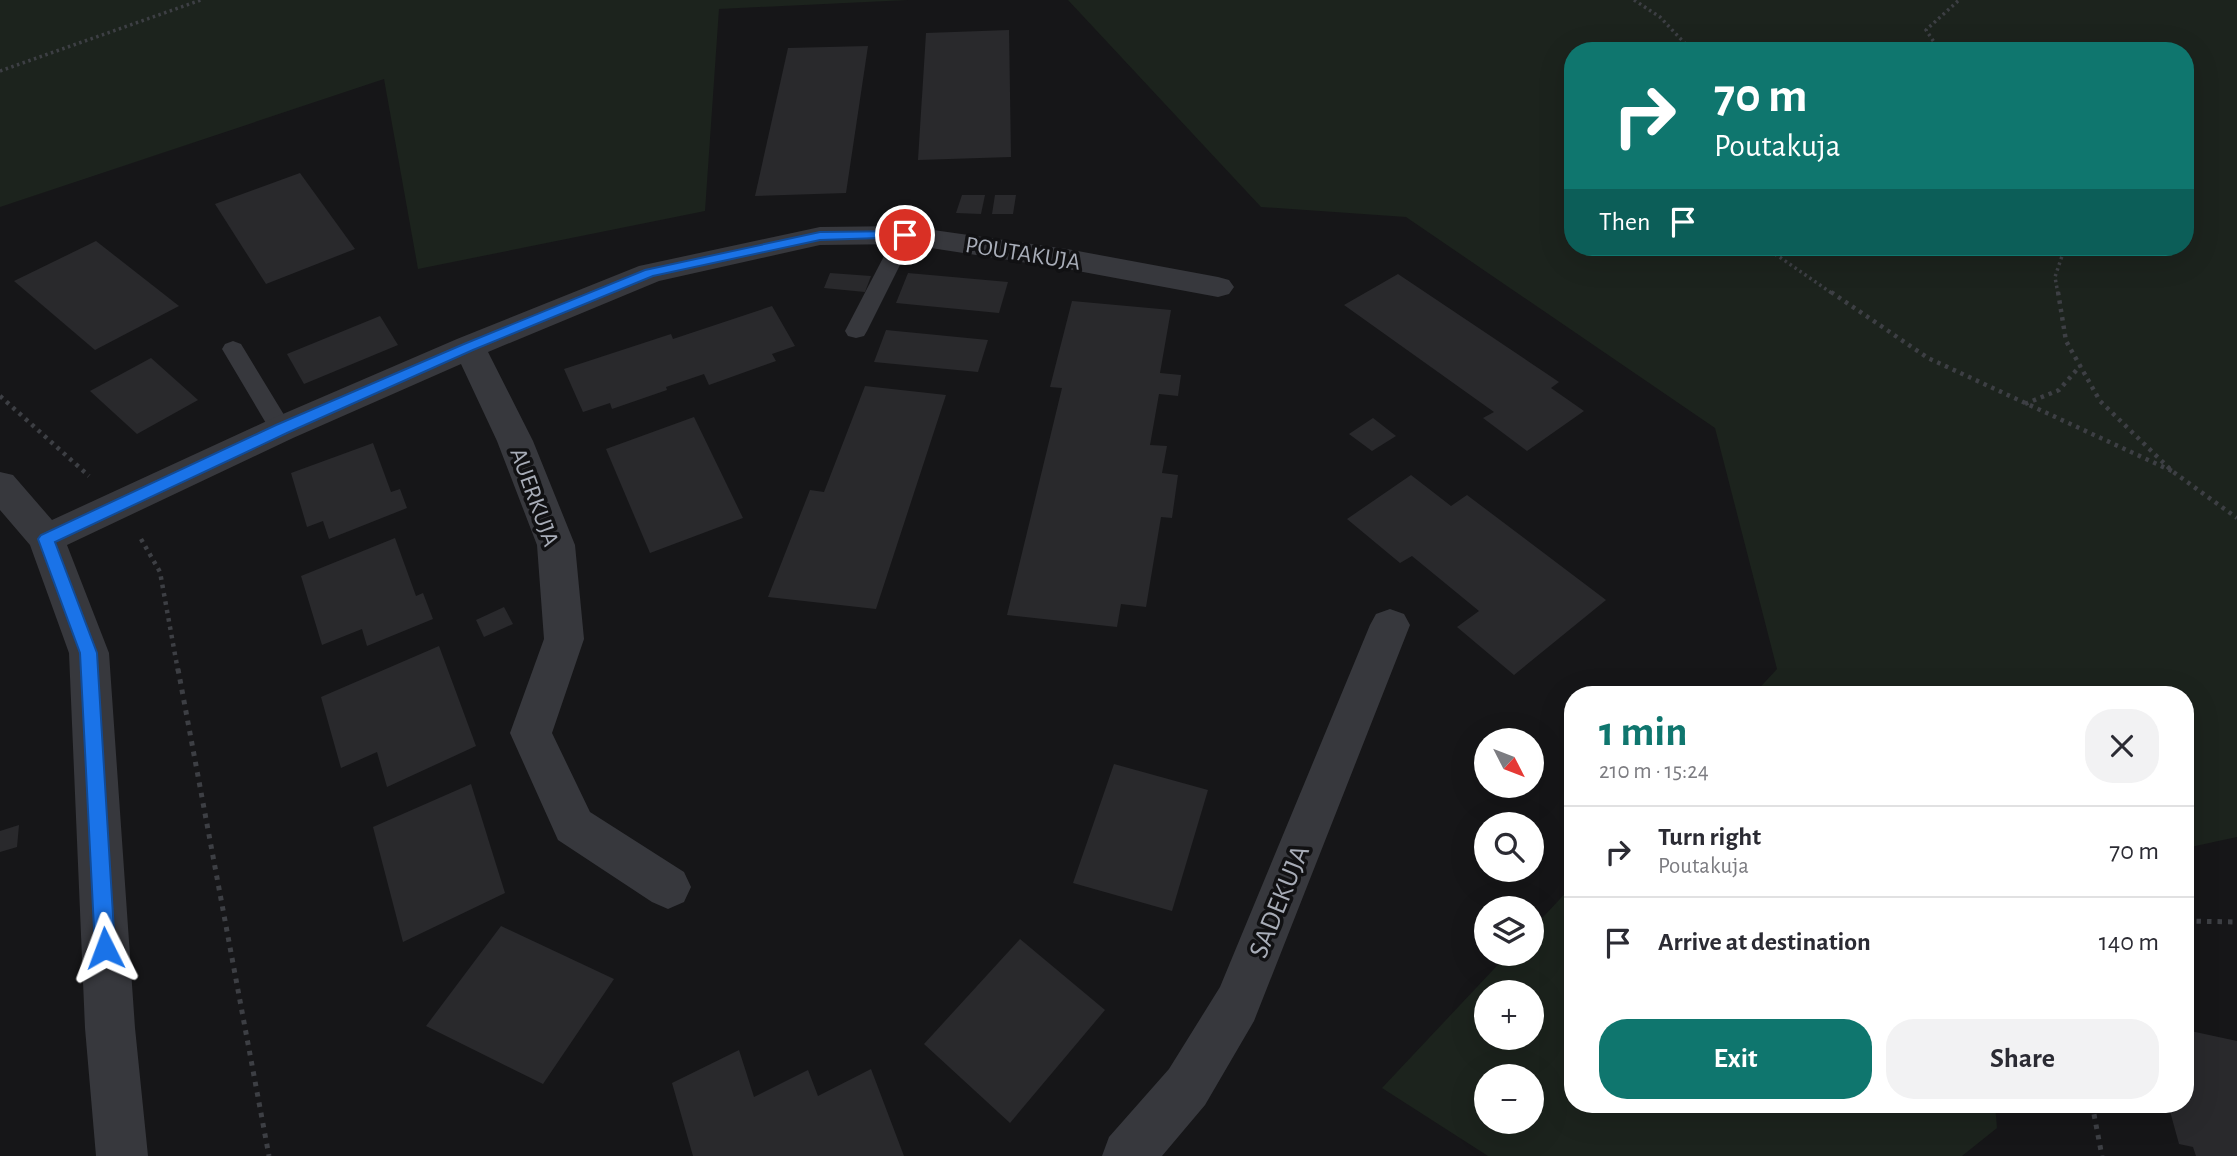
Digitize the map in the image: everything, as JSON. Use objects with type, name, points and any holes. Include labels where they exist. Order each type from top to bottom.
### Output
[{"type":"street","name":"POUTAKUJA","points":[[46,539],[281,429],[469,347],[650,273],[820,236],[905,235],[1067,259],[1218,287]]},
{"type":"street","name":"AUERKUJA","points":[[469,347],[515,441],[556,545],[564,639],[531,733],[574,826],[668,887]]},
{"type":"street","points":[[0,485],[46,539],[89,653],[110,1028],[122,1156]]},
{"type":"street","name":"SADEKUJA","points":[[1128,1156],[1187,1087],[1237,1004],[1390,625]]},
{"type":"lane","points":[[856,331],[905,235]]},
{"type":"lane","points":[[233,349],[281,429]]},
{"type":"path","points":[[0,71],[201,0]]},
{"type":"path","points":[[1634,0],[1660,17],[1684,42]]},
{"type":"path","points":[[1934,42],[1926,30],[1959,0]]},
{"type":"path","points":[[1778,256],[1928,358],[2024,405],[2172,471]]},
{"type":"path","points":[[2062,256],[2055,277],[2066,341],[2100,401],[2172,471],[2237,518]]},
{"type":"path","points":[[2024,405],[2059,390],[2080,366]]},
{"type":"path","points":[[0,396],[120,504],[160,572],[269,1156]]},
{"type":"path","points":[[2194,921],[2237,922]]},
{"type":"path","points":[[2094,1113],[2102,1156]]},
{"type":"shaded area","points":[[0,0],[908,0],[719,9],[705,211],[418,269],[384,79],[0,207]]},
{"type":"shaded area","points":[[1068,0],[2237,0],[2237,837],[2194,846],[2194,686],[1761,686],[1777,669],[1715,428],[1406,217],[1261,207]]},
{"type":"shaded area","points":[[1564,895],[1564,1113],[1996,1113],[1997,1128],[1962,1156],[1488,1156],[1382,1088],[1474,990],[1474,1050],[1544,1050],[1544,980],[1484,980],[1497,966],[1544,966],[1544,916]]},
{"type":"building","points":[[1009,30],[1011,157],[918,160],[926,33]]},
{"type":"building","points":[[868,46],[846,193],[755,196],[788,48]]},
{"type":"building","points":[[300,173],[355,249],[266,284],[215,204]]},
{"type":"building","points":[[962,195],[985,195],[981,214],[956,213]]},
{"type":"building","points":[[995,195],[1016,195],[1013,214],[992,214]]},
{"type":"building","points":[[96,241],[179,306],[95,350],[14,281]]},
{"type":"building","points":[[830,273],[871,276],[865,292],[824,288]]},
{"type":"building","points":[[908,273],[1008,282],[999,313],[896,303]]},
{"type":"building","points":[[1398,274],[1559,382],[1551,388],[1584,411],[1527,451],[1483,418],[1494,412],[1344,305]]},
{"type":"building","points":[[1072,301],[1171,310],[1160,373],[1181,375],[1178,396],[1159,394],[1150,445],[1167,446],[1162,473],[1178,475],[1172,518],[1161,517],[1146,607],[1121,604],[1117,627],[1007,615],[1062,388],[1050,387]]},
{"type":"building","points":[[772,306],[795,346],[772,354],[776,361],[709,385],[704,374],[612,409],[610,403],[583,412],[564,369],[671,334],[673,339]]},
{"type":"building","points":[[380,316],[398,345],[304,384],[287,354]]},
{"type":"building","points":[[886,330],[988,340],[978,372],[874,362]]},
{"type":"building","points":[[151,358],[198,400],[137,434],[90,391]]},
{"type":"building","points":[[865,386],[946,395],[876,609],[768,597],[810,490],[824,492]]},
{"type":"building","points":[[694,417],[743,518],[650,553],[606,449]]},
{"type":"building","points":[[1373,418],[1396,436],[1372,451],[1349,434]]},
{"type":"building","points":[[373,443],[391,492],[400,489],[407,508],[329,539],[323,521],[307,527],[291,473]]},
{"type":"building","points":[[1411,475],[1451,506],[1467,495],[1606,600],[1514,675],[1457,627],[1479,611],[1412,556],[1400,563],[1347,519]]},
{"type":"building","points":[[395,538],[416,596],[423,593],[433,619],[367,646],[362,629],[322,645],[301,576]]},
{"type":"building","points":[[504,607],[513,624],[484,637],[476,620]]},
{"type":"building","points":[[439,646],[476,746],[387,787],[377,752],[341,768],[321,697]]},
{"type":"building","points":[[1114,764],[1208,790],[1172,911],[1073,883]]},
{"type":"building","points":[[471,784],[505,893],[403,942],[373,827]]},
{"type":"building","points":[[19,825],[17,847],[0,852],[0,831]]},
{"type":"building","points":[[501,926],[614,979],[543,1084],[426,1026]]},
{"type":"building","points":[[1020,939],[1105,1010],[1010,1123],[924,1044]]},
{"type":"building","points":[[2194,1032],[2237,1041],[2237,1156],[2196,1156],[2193,1147],[2179,1144],[2170,1113],[2194,1113]]},
{"type":"building","points":[[739,1050],[754,1097],[808,1070],[818,1096],[871,1069],[904,1156],[693,1156],[672,1083]]},
{"type":"route","points":[[105,948],[89,653],[46,539],[281,429],[469,347],[650,273],[820,236],[905,235]]}]
